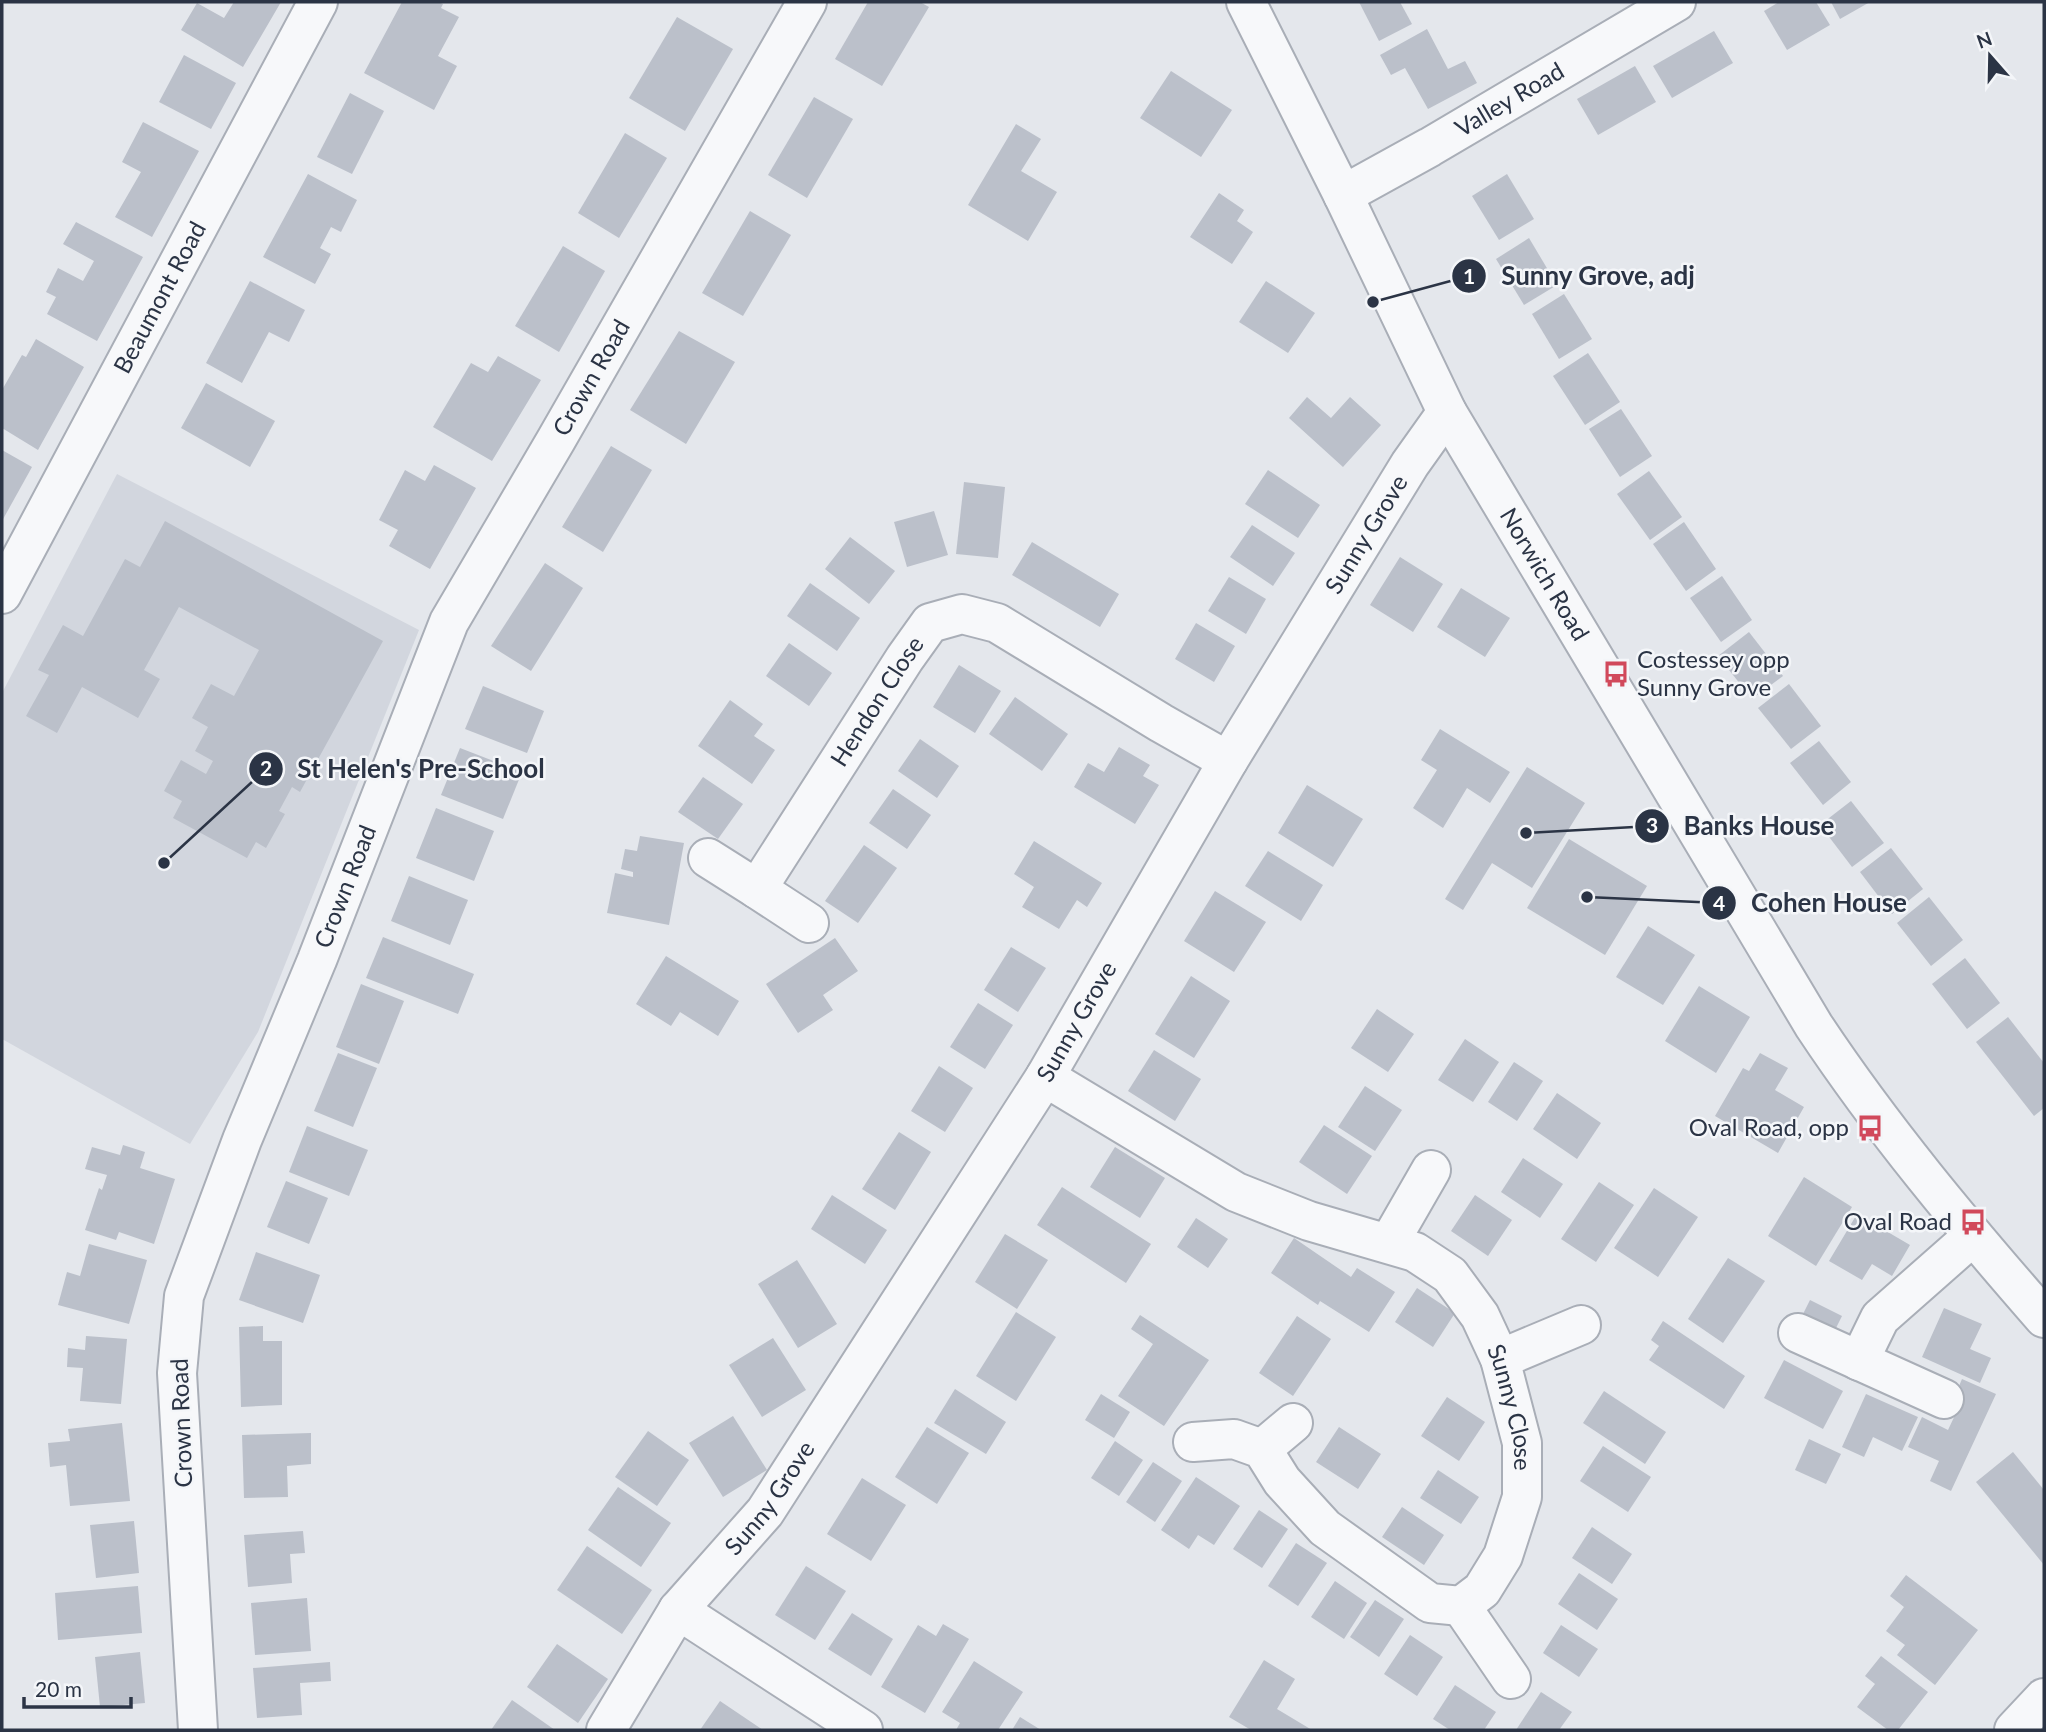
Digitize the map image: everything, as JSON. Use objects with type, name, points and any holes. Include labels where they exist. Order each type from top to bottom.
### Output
[{"type":"street","name":"Beaumont Road","points":[[2,594],[318,2]]},
{"type":"street","name":"Crown Road","points":[[198,1730],[177,1373],[184,1296],[242,1140],[322,948],[449,622],[807,2]]},
{"type":"street","name":"Norwich Road","points":[[1246,2],[1343,195],[1447,412],[1814,1026],[1889,1133],[2044,1318]]},
{"type":"street","name":"Valley Road","points":[[1343,195],[1676,2]]},
{"type":"street","name":"Sunny Grove","points":[[606,1730],[678,1610],[765,1512],[1045,1077],[1228,761],[1410,464],[1447,412]]},
{"type":"street","name":"Hendon Close","points":[[757,889],[930,623],[962,614],[997,623],[1228,761]]},
{"type":"street","points":[[708,858],[809,923]]},
{"type":"street","name":"Sunny Close","points":[[1045,1077],[1236,1192],[1310,1221],[1415,1252],[1450,1275],[1480,1316],[1500,1359],[1522,1443],[1522,1497],[1503,1556],[1482,1590],[1461,1606]]},
{"type":"street","points":[[1389,1243],[1431,1170]]},
{"type":"street","points":[[1859,1361],[1880,1318],[1973,1236]]},
{"type":"street","points":[[1500,1359],[1581,1325]]},
{"type":"street","points":[[1798,1333],[1944,1399]]},
{"type":"street","points":[[1262,1449],[1293,1423]]},
{"type":"street","points":[[1194,1442],[1234,1439],[1262,1449],[1282,1481],[1325,1528],[1430,1603],[1461,1606],[1511,1679]]},
{"type":"street","points":[[678,1610],[863,1730]]},
{"type":"street","points":[[2014,1730],[2044,1698]]},
{"type":"shaded area","points":[[117,474],[419,630],[258,1032],[190,1144],[2,1039],[2,693]]},
{"type":"building","points":[[234,2],[281,2],[243,67],[181,30],[197,3],[224,18]]},
{"type":"building","points":[[402,2],[438,2],[443,4],[441,8],[459,17],[438,56],[457,66],[434,110],[364,73]]},
{"type":"building","points":[[868,2],[920,2],[929,7],[882,86],[835,59]]},
{"type":"building","points":[[1359,2],[1400,2],[1412,24],[1379,41]]},
{"type":"building","points":[[1779,2],[1816,2],[1830,25],[1787,50],[1764,11]]},
{"type":"building","points":[[1831,2],[1870,2],[1840,19]]},
{"type":"building","points":[[677,17],[733,49],[685,131],[629,98]]},
{"type":"building","points":[[1427,29],[1448,69],[1465,61],[1477,83],[1428,109],[1405,68],[1391,75],[1380,55]]},
{"type":"building","points":[[1714,31],[1733,63],[1672,98],[1653,66]]},
{"type":"building","points":[[184,55],[236,83],[211,129],[159,102]]},
{"type":"building","points":[[1635,66],[1656,102],[1598,135],[1577,99]]},
{"type":"building","points":[[1171,71],[1232,110],[1201,157],[1140,118]]},
{"type":"building","points":[[350,93],[384,111],[352,174],[317,157]]},
{"type":"building","points":[[814,97],[853,119],[807,198],[768,175]]},
{"type":"building","points":[[143,122],[199,151],[152,237],[115,217],[141,172],[122,162]]},
{"type":"building","points":[[1016,124],[1041,139],[1021,171],[1057,192],[1028,241],[968,205]]},
{"type":"building","points":[[625,133],[667,158],[619,238],[578,213]]},
{"type":"building","points":[[308,174],[357,200],[341,232],[331,227],[320,248],[331,254],[315,284],[263,257]]},
{"type":"building","points":[[1507,174],[1534,219],[1499,240],[1472,196]]},
{"type":"building","points":[[1219,193],[1244,210],[1237,221],[1253,232],[1232,264],[1190,237]]},
{"type":"building","points":[[750,211],[791,235],[743,316],[702,293]]},
{"type":"building","points":[[76,222],[143,257],[97,341],[47,314],[56,297],[46,292],[58,268],[83,281],[94,261],[63,244]]},
{"type":"building","points":[[1529,238],[1557,285],[1524,305],[1496,259]]},
{"type":"building","points":[[563,246],[605,271],[559,352],[515,326]]},
{"type":"building","points":[[250,281],[305,310],[289,342],[269,332],[242,383],[206,363]]},
{"type":"building","points":[[1266,281],[1315,313],[1288,353],[1239,322]]},
{"type":"building","points":[[1564,294],[1592,339],[1559,359],[1532,314]]},
{"type":"building","points":[[679,331],[735,362],[686,444],[630,410]]},
{"type":"building","points":[[36,339],[84,367],[38,450],[2,428],[2,390],[22,355],[26,357]]},
{"type":"building","points":[[1588,353],[1620,402],[1585,425],[1553,376]]},
{"type":"building","points":[[498,356],[541,380],[492,461],[433,427],[471,363],[488,372]]},
{"type":"building","points":[[206,383],[275,421],[250,467],[181,428]]},
{"type":"building","points":[[1307,397],[1331,418],[1350,397],[1381,425],[1343,467],[1289,418]]},
{"type":"building","points":[[1621,409],[1652,456],[1620,477],[1589,429]]},
{"type":"building","points":[[611,446],[652,470],[603,552],[562,527]]},
{"type":"building","points":[[2,450],[32,467],[2,521]]},
{"type":"building","points":[[434,465],[476,488],[430,569],[389,546],[398,530],[379,520],[405,470],[425,481]]},
{"type":"building","points":[[1268,470],[1320,505],[1298,538],[1245,504]]},
{"type":"building","points":[[1649,471],[1682,517],[1650,540],[1617,494]]},
{"type":"building","points":[[964,482],[1005,487],[998,558],[956,554]]},
{"type":"building","points":[[934,511],[948,555],[907,567],[894,522]]},
{"type":"building","points":[[165,521],[383,641],[300,792],[292,787],[279,811],[285,814],[266,848],[256,842],[247,858],[173,818],[182,801],[164,791],[181,760],[206,774],[213,761],[195,751],[208,727],[192,718],[211,684],[234,696],[259,650],[179,607],[144,670],[160,679],[138,718],[82,687],[57,733],[26,716],[49,675],[38,670],[63,625],[83,636],[125,559],[140,567]]},
{"type":"building","points":[[1684,522],[1716,569],[1686,591],[1653,544]]},
{"type":"building","points":[[1252,525],[1295,553],[1273,586],[1230,557]]},
{"type":"building","points":[[850,537],[895,571],[869,604],[825,569]]},
{"type":"building","points":[[1032,542],[1119,594],[1100,627],[1012,575]]},
{"type":"building","points":[[1400,557],[1443,584],[1413,632],[1370,605]]},
{"type":"building","points":[[545,563],[583,588],[531,671],[491,646]]},
{"type":"building","points":[[1722,576],[1752,620],[1721,642],[1690,598]]},
{"type":"building","points":[[1229,577],[1266,599],[1246,634],[1208,611]]},
{"type":"building","points":[[810,583],[860,618],[837,651],[787,616]]},
{"type":"building","points":[[1461,588],[1510,618],[1485,657],[1437,627]]},
{"type":"building","points":[[1196,623],[1235,646],[1214,682],[1175,659]]},
{"type":"building","points":[[1749,632],[1783,676],[1752,699],[1718,656]]},
{"type":"building","points":[[789,643],[832,673],[809,706],[766,676]]},
{"type":"building","points":[[959,665],[1001,691],[975,733],[933,707]]},
{"type":"building","points":[[1789,684],[1821,726],[1791,749],[1758,708]]},
{"type":"building","points":[[483,686],[544,711],[527,753],[465,729]]},
{"type":"building","points":[[1015,697],[1068,734],[1042,771],[989,734]]},
{"type":"building","points":[[730,700],[763,724],[754,736],[775,750],[752,784],[698,746]]},
{"type":"building","points":[[1440,729],[1510,772],[1490,803],[1467,788],[1443,828],[1413,808],[1437,770],[1421,760]]},
{"type":"building","points":[[920,739],[959,766],[937,798],[898,771]]},
{"type":"building","points":[[1819,741],[1851,782],[1823,805],[1790,763]]},
{"type":"building","points":[[1119,747],[1150,765],[1143,776],[1159,785],[1135,824],[1074,787],[1088,763],[1104,772]]},
{"type":"building","points":[[460,748],[522,772],[503,819],[441,795]]},
{"type":"building","points":[[1527,767],[1585,803],[1532,888],[1492,863],[1463,910],[1445,899]]},
{"type":"building","points":[[703,777],[743,804],[718,839],[678,812]]},
{"type":"building","points":[[1307,785],[1363,819],[1333,867],[1278,833]]},
{"type":"building","points":[[893,789],[931,815],[907,849],[869,823]]},
{"type":"building","points":[[1851,801],[1884,843],[1852,867],[1820,825]]},
{"type":"building","points":[[436,808],[494,831],[474,881],[416,858]]},
{"type":"building","points":[[640,836],[684,843],[669,925],[607,913],[615,873],[633,877],[633,872],[621,869],[625,849],[637,851]]},
{"type":"building","points":[[1569,839],[1647,886],[1605,955],[1527,908]]},
{"type":"building","points":[[1034,841],[1102,883],[1087,907],[1077,900],[1059,929],[1022,907],[1034,887],[1014,874]]},
{"type":"building","points":[[864,845],[897,868],[858,923],[825,901]]},
{"type":"building","points":[[1891,848],[1923,889],[1892,914],[1860,872]]},
{"type":"building","points":[[1268,851],[1323,885],[1301,921],[1245,886]]},
{"type":"building","points":[[409,876],[468,900],[450,945],[391,921]]},
{"type":"building","points":[[1215,891],[1266,922],[1234,972],[1184,941]]},
{"type":"building","points":[[1929,897],[1963,940],[1931,966],[1897,923]]},
{"type":"building","points":[[1648,926],[1695,955],[1663,1005],[1616,977]]},
{"type":"building","points":[[383,937],[474,974],[458,1014],[366,978]]},
{"type":"building","points":[[835,938],[858,971],[823,995],[833,1010],[798,1033],[766,984]]},
{"type":"building","points":[[1011,947],[1046,968],[1018,1012],[984,990]]},
{"type":"building","points":[[666,956],[739,1001],[718,1036],[680,1012],[671,1026],[636,1004]]},
{"type":"building","points":[[1965,958],[2000,1003],[1967,1029],[1932,984]]},
{"type":"building","points":[[1191,976],[1230,1001],[1194,1058],[1155,1034]]},
{"type":"building","points":[[361,984],[404,1001],[379,1064],[336,1047]]},
{"type":"building","points":[[1699,986],[1750,1017],[1716,1073],[1665,1041]]},
{"type":"building","points":[[978,1003],[1013,1025],[985,1069],[950,1047]]},
{"type":"building","points":[[1377,1009],[1414,1034],[1388,1072],[1351,1048]]},
{"type":"building","points":[[2008,1017],[2044,1063],[2044,1108],[2034,1116],[1976,1042]]},
{"type":"building","points":[[1465,1039],[1499,1062],[1473,1102],[1438,1080]]},
{"type":"building","points":[[1154,1050],[1201,1079],[1175,1121],[1128,1091]]},
{"type":"building","points":[[338,1053],[377,1068],[353,1127],[314,1111]]},
{"type":"building","points":[[1760,1053],[1788,1068],[1775,1090],[1804,1107],[1778,1153],[1715,1116],[1743,1068],[1749,1071]]},
{"type":"building","points":[[1514,1062],[1543,1081],[1517,1121],[1488,1102]]},
{"type":"building","points":[[939,1066],[973,1088],[945,1132],[911,1111]]},
{"type":"building","points":[[1365,1086],[1402,1110],[1375,1151],[1338,1127]]},
{"type":"building","points":[[1557,1093],[1601,1123],[1577,1159],[1533,1129]]},
{"type":"building","points":[[1324,1125],[1372,1156],[1347,1194],[1299,1162]]},
{"type":"building","points":[[307,1126],[368,1150],[349,1196],[289,1172]]},
{"type":"building","points":[[899,1132],[931,1152],[895,1210],[862,1189]]},
{"type":"building","points":[[123,1145],[145,1152],[140,1168],[175,1179],[154,1244],[119,1232],[116,1240],[85,1230],[99,1188],[102,1190],[107,1175],[85,1169],[92,1147],[120,1155]]},
{"type":"building","points":[[1115,1147],[1165,1178],[1140,1218],[1090,1187]]},
{"type":"building","points":[[1523,1158],[1563,1184],[1540,1218],[1501,1192]]},
{"type":"building","points":[[1804,1177],[1852,1207],[1816,1266],[1768,1236]]},
{"type":"building","points":[[286,1181],[328,1198],[309,1244],[267,1227]]},
{"type":"building","points":[[1599,1182],[1634,1205],[1596,1262],[1561,1239]]},
{"type":"building","points":[[1062,1187],[1151,1244],[1126,1283],[1037,1225]]},
{"type":"building","points":[[1654,1188],[1698,1217],[1658,1277],[1614,1248]]},
{"type":"building","points":[[832,1195],[887,1230],[865,1264],[811,1229]]},
{"type":"building","points":[[1475,1195],[1512,1220],[1488,1256],[1451,1231]]},
{"type":"building","points":[[1857,1214],[1910,1245],[1892,1276],[1872,1264],[1862,1280],[1829,1261]]},
{"type":"building","points":[[1196,1218],[1228,1239],[1208,1268],[1177,1247]]},
{"type":"building","points":[[1005,1234],[1048,1260],[1017,1309],[975,1282]]},
{"type":"building","points":[[1294,1238],[1351,1277],[1357,1268],[1395,1292],[1369,1332],[1320,1301],[1318,1305],[1271,1273]]},
{"type":"building","points":[[89,1244],[147,1260],[129,1324],[58,1305],[67,1272],[80,1276]]},
{"type":"building","points":[[256,1252],[320,1275],[303,1323],[239,1300]]},
{"type":"building","points":[[1728,1258],[1765,1281],[1723,1343],[1688,1319]]},
{"type":"building","points":[[797,1260],[837,1324],[798,1348],[758,1284]]},
{"type":"building","points":[[1417,1288],[1455,1313],[1433,1347],[1395,1322]]},
{"type":"building","points":[[1810,1300],[1842,1316],[1834,1332],[1802,1316]]},
{"type":"building","points":[[1944,1308],[1982,1324],[1970,1349],[1991,1358],[1980,1383],[1922,1357]]},
{"type":"building","points":[[1016,1312],[1056,1337],[1016,1401],[976,1376]]},
{"type":"building","points":[[1140,1315],[1209,1360],[1164,1426],[1118,1396],[1153,1344],[1131,1329]]},
{"type":"building","points":[[1297,1316],[1331,1339],[1293,1396],[1259,1373]]},
{"type":"building","points":[[1663,1321],[1745,1376],[1724,1409],[1649,1360],[1659,1346],[1651,1340]]},
{"type":"building","points":[[263,1326],[263,1341],[282,1341],[282,1405],[241,1407],[239,1327]]},
{"type":"building","points":[[86,1336],[127,1339],[121,1404],[80,1401],[83,1368],[67,1367],[68,1348],[85,1350]]},
{"type":"building","points":[[773,1338],[806,1390],[762,1417],[729,1365]]},
{"type":"building","points":[[1784,1360],[1843,1391],[1823,1429],[1764,1398]]},
{"type":"building","points":[[1962,1379],[1996,1394],[1951,1491],[1930,1481],[1939,1461],[1908,1447],[1922,1417],[1948,1430],[1956,1413],[1949,1410]]},
{"type":"building","points":[[955,1389],[1006,1422],[986,1454],[934,1423]]},
{"type":"building","points":[[1604,1391],[1666,1432],[1645,1464],[1583,1423]]},
{"type":"building","points":[[1101,1394],[1130,1412],[1114,1438],[1085,1420]]},
{"type":"building","points":[[1866,1394],[1918,1417],[1902,1451],[1873,1437],[1864,1457],[1842,1447]]},
{"type":"building","points":[[1447,1397],[1485,1422],[1459,1461],[1421,1436]]},
{"type":"building","points":[[733,1416],[767,1470],[723,1497],[689,1443]]},
{"type":"building","points":[[122,1423],[130,1501],[70,1506],[66,1465],[50,1467],[48,1443],[70,1441],[68,1429]]},
{"type":"building","points":[[927,1427],[969,1453],[937,1504],[895,1477]]},
{"type":"building","points":[[1339,1427],[1381,1454],[1358,1489],[1316,1462]]},
{"type":"building","points":[[648,1431],[689,1460],[657,1506],[615,1477]]},
{"type":"building","points":[[311,1433],[311,1464],[287,1466],[288,1497],[244,1498],[242,1435]]},
{"type":"building","points":[[1809,1439],[1841,1454],[1826,1484],[1795,1470]]},
{"type":"building","points":[[1115,1441],[1143,1460],[1119,1496],[1091,1478]]},
{"type":"building","points":[[1603,1446],[1651,1477],[1628,1512],[1580,1481]]},
{"type":"building","points":[[2013,1452],[2044,1490],[2044,1565],[1976,1482]]},
{"type":"building","points":[[1153,1462],[1182,1481],[1155,1522],[1126,1502]]},
{"type":"building","points":[[1438,1470],[1479,1497],[1461,1524],[1420,1498]]},
{"type":"building","points":[[1196,1477],[1240,1506],[1214,1545],[1198,1535],[1189,1549],[1161,1530]]},
{"type":"building","points":[[862,1478],[906,1505],[871,1561],[827,1534]]},
{"type":"building","points":[[618,1487],[671,1523],[641,1567],[588,1530]]},
{"type":"building","points":[[1402,1507],[1444,1535],[1424,1565],[1382,1537]]},
{"type":"building","points":[[1259,1510],[1288,1529],[1262,1568],[1233,1549]]},
{"type":"building","points":[[134,1521],[139,1573],[96,1578],[90,1525]]},
{"type":"building","points":[[1592,1527],[1632,1554],[1612,1584],[1572,1558]]},
{"type":"building","points":[[303,1531],[305,1553],[290,1554],[292,1583],[248,1587],[244,1535]]},
{"type":"building","points":[[1296,1543],[1327,1563],[1298,1606],[1268,1586]]},
{"type":"building","points":[[587,1546],[652,1590],[622,1634],[557,1590]]},
{"type":"building","points":[[806,1566],[846,1591],[815,1640],[775,1615]]},
{"type":"building","points":[[1579,1573],[1618,1599],[1597,1630],[1558,1604]]},
{"type":"building","points":[[1906,1575],[1978,1630],[1935,1685],[1897,1655],[1905,1645],[1886,1631],[1904,1607],[1890,1596]]},
{"type":"building","points":[[1335,1581],[1367,1603],[1344,1639],[1311,1617]]},
{"type":"building","points":[[138,1586],[142,1633],[58,1640],[55,1593]]},
{"type":"building","points":[[307,1598],[311,1651],[255,1655],[251,1603]]},
{"type":"building","points":[[1375,1600],[1404,1619],[1379,1657],[1350,1637]]},
{"type":"building","points":[[852,1613],[893,1639],[871,1676],[828,1649]]},
{"type":"building","points":[[943,1624],[969,1639],[925,1713],[881,1687],[918,1625],[936,1636]]},
{"type":"building","points":[[1561,1625],[1598,1649],[1579,1677],[1543,1653]]},
{"type":"building","points":[[1410,1635],[1443,1657],[1417,1696],[1384,1674]]},
{"type":"building","points":[[557,1644],[608,1679],[578,1723],[527,1687]]},
{"type":"building","points":[[140,1652],[145,1703],[100,1707],[95,1657]]},
{"type":"building","points":[[1881,1656],[1928,1692],[1898,1730],[1888,1730],[1857,1707],[1875,1684],[1865,1676]]},
{"type":"building","points":[[1264,1660],[1295,1679],[1277,1709],[1312,1730],[1251,1730],[1229,1717]]},
{"type":"building","points":[[974,1661],[1023,1692],[998,1730],[956,1730],[960,1723],[942,1712]]},
{"type":"building","points":[[330,1662],[331,1681],[300,1683],[302,1715],[257,1718],[253,1668]]},
{"type":"building","points":[[1455,1685],[1496,1712],[1484,1730],[1450,1730],[1433,1719]]},
{"type":"building","points":[[1541,1692],[1572,1712],[1559,1730],[1516,1730]]},
{"type":"building","points":[[512,1700],[555,1730],[491,1730]]},
{"type":"building","points":[[720,1701],[763,1730],[700,1730]]},
{"type":"building","points":[[1020,1717],[1041,1730],[1012,1730]]},
{"type":"place","name":"Sunny Grove, adj","points":[[1373,302]]},
{"type":"place","name":"Costessey opp Sunny Grove","points":[[1616,674]]},
{"type":"place","name":"Banks House","points":[[1526,833]]},
{"type":"place","name":"St Helen's Pre-School","points":[[164,863]]},
{"type":"place","name":"Cohen House","points":[[1587,897]]},
{"type":"place","name":"Oval Road, opp","points":[[1870,1128]]},
{"type":"place","name":"Oval Road","points":[[1973,1222]]}]
